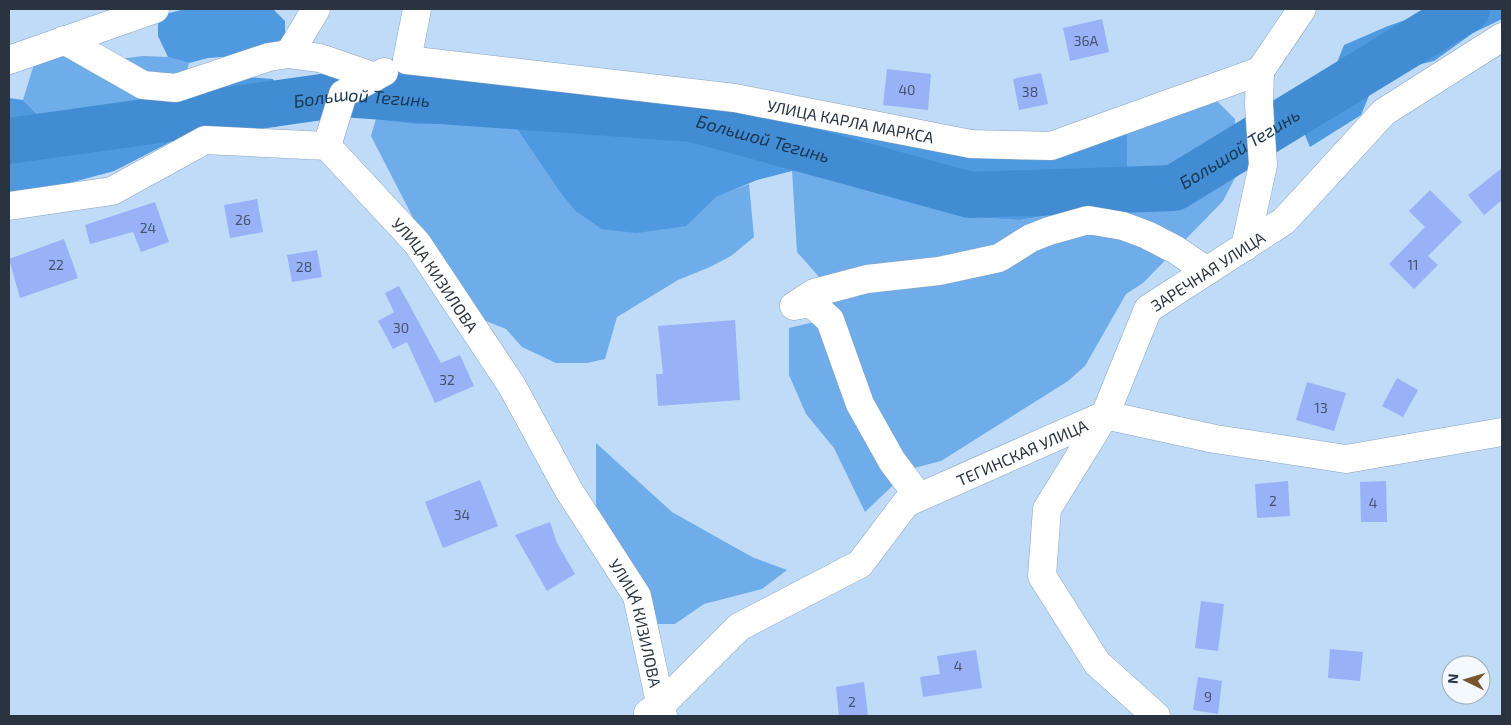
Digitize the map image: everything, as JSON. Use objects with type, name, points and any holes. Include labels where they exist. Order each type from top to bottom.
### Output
[{"type":"street","points":[[9,60],[155,9]]},
{"type":"street","points":[[289,54],[316,9]]},
{"type":"street","points":[[9,206],[112,191],[205,140],[327,146],[343,94],[407,60],[417,9]]},
{"type":"street","points":[[1245,247],[1263,165],[1259,105],[1260,71],[1302,9]]},
{"type":"street","name":"ЗАРЕЧНАЯ УЛИЦА","points":[[1105,415],[1148,309],[1284,221],[1384,112],[1502,37]]},
{"type":"street","points":[[64,40],[111,69],[143,85],[176,88],[269,57],[289,54],[320,58],[375,77]]},
{"type":"street","name":"УЛИЦА КАРЛА МАРКСА","points":[[407,60],[735,98],[971,144],[1050,146],[1260,71]]},
{"type":"street","name":"УЛИЦА КИЗИЛОВА","points":[[327,146],[417,243],[512,386],[568,489],[637,596],[656,712]]},
{"type":"street","points":[[919,497],[892,461],[860,404],[830,320],[811,304],[794,306],[814,293],[867,279],[939,271],[998,258],[1031,238],[1088,220],[1123,226],[1147,235],[1176,250],[1207,271]]},
{"type":"street","points":[[1105,415],[1214,439],[1346,459],[1502,432]]},
{"type":"street","name":"ТЕГИНСКАЯ УЛИЦА","points":[[656,712],[739,627],[860,564],[906,503],[1105,415]]},
{"type":"street","name":"ТЕГИНСКАЯ УЛИЦА","points":[[1105,415],[1047,510],[1042,576],[1097,663],[1156,716]]},
{"type":"shaded area","points":[[185,9],[273,9],[285,21],[285,38],[249,55],[208,58],[189,63],[168,57],[158,36],[158,16]]},
{"type":"shaded area","points":[[1437,9],[1502,9],[1502,19],[1473,33],[1434,61],[1378,74],[1361,115],[1310,147],[1290,100],[1330,80],[1344,45],[1388,26]]},
{"type":"shaded area","points":[[62,56],[86,63],[143,56],[168,57],[189,63],[179,103],[86,141],[45,122],[23,100],[34,64]]},
{"type":"shaded area","points":[[407,60],[971,144],[1127,128],[1127,172],[1081,210],[1020,220],[972,217],[905,188],[829,180],[810,168],[757,180],[716,197],[686,226],[637,233],[601,229],[575,211],[559,191],[517,129],[486,114],[444,124],[417,124],[383,120],[379,107],[343,94]]},
{"type":"shaded area","points":[[233,76],[273,79],[292,113],[276,127],[194,130],[114,171],[51,188],[9,195],[9,98],[23,100],[45,122],[86,141],[193,98]]},
{"type":"shaded area","points":[[1216,100],[1235,119],[1237,174],[1223,201],[1143,283],[1126,294],[1085,366],[1068,381],[941,461],[910,469],[865,512],[834,448],[806,414],[789,375],[789,328],[814,322],[829,288],[797,252],[792,170],[810,168],[829,180],[905,188],[972,217],[1020,220],[1081,210],[1127,128]]},
{"type":"shaded area","points":[[379,108],[444,124],[486,114],[517,129],[559,191],[575,211],[601,229],[715,197],[749,184],[754,237],[731,256],[678,280],[617,317],[605,359],[587,363],[556,363],[522,347],[506,329],[481,319],[424,239],[371,136]]},
{"type":"shaded area","points":[[596,443],[672,512],[752,557],[787,570],[762,589],[704,604],[675,624],[655,624],[596,512]]},
{"type":"building","points":[[1102,19],[1109,52],[1070,61],[1063,28]]},
{"type":"building","points":[[887,69],[931,74],[928,110],[883,105]]},
{"type":"building","points":[[1041,73],[1048,104],[1019,110],[1013,79]]},
{"type":"building","points":[[1502,168],[1502,200],[1484,215],[1468,195]]},
{"type":"building","points":[[1430,190],[1462,222],[1428,256],[1438,265],[1414,289],[1389,264],[1425,227],[1409,211]]},
{"type":"building","points":[[257,199],[263,232],[230,238],[224,205]]},
{"type":"building","points":[[155,202],[169,242],[141,252],[133,232],[90,244],[85,225]]},
{"type":"building","points":[[64,239],[78,278],[20,298],[9,259]]},
{"type":"building","points":[[317,250],[322,277],[292,282],[287,255]]},
{"type":"building","points":[[399,286],[441,363],[460,355],[474,386],[435,403],[407,342],[393,349],[378,321],[394,312],[385,293]]},
{"type":"building","points":[[735,320],[740,400],[658,406],[656,374],[663,374],[658,326]]},
{"type":"building","points":[[1397,378],[1418,390],[1403,417],[1382,406]]},
{"type":"building","points":[[1307,382],[1346,393],[1334,431],[1296,420]]},
{"type":"building","points":[[480,480],[498,526],[443,548],[425,502]]},
{"type":"building","points":[[1288,481],[1290,516],[1257,518],[1255,484]]},
{"type":"building","points":[[1386,481],[1387,522],[1361,522],[1360,482]]},
{"type":"building","points":[[550,522],[557,543],[575,574],[547,591],[515,535]]},
{"type":"building","points":[[1201,601],[1224,604],[1218,651],[1195,648]]},
{"type":"building","points":[[1330,649],[1363,652],[1360,681],[1328,678]]},
{"type":"building","points":[[976,650],[982,688],[923,697],[920,677],[940,674],[937,656]]},
{"type":"building","points":[[1198,677],[1222,681],[1218,714],[1193,710]]},
{"type":"building","points":[[864,682],[868,715],[839,716],[836,687]]},
{"type":"waterway","name":"Большой Тегинь","points":[[9,141],[343,94],[693,119],[970,195],[1174,188],[1467,9]]}]
